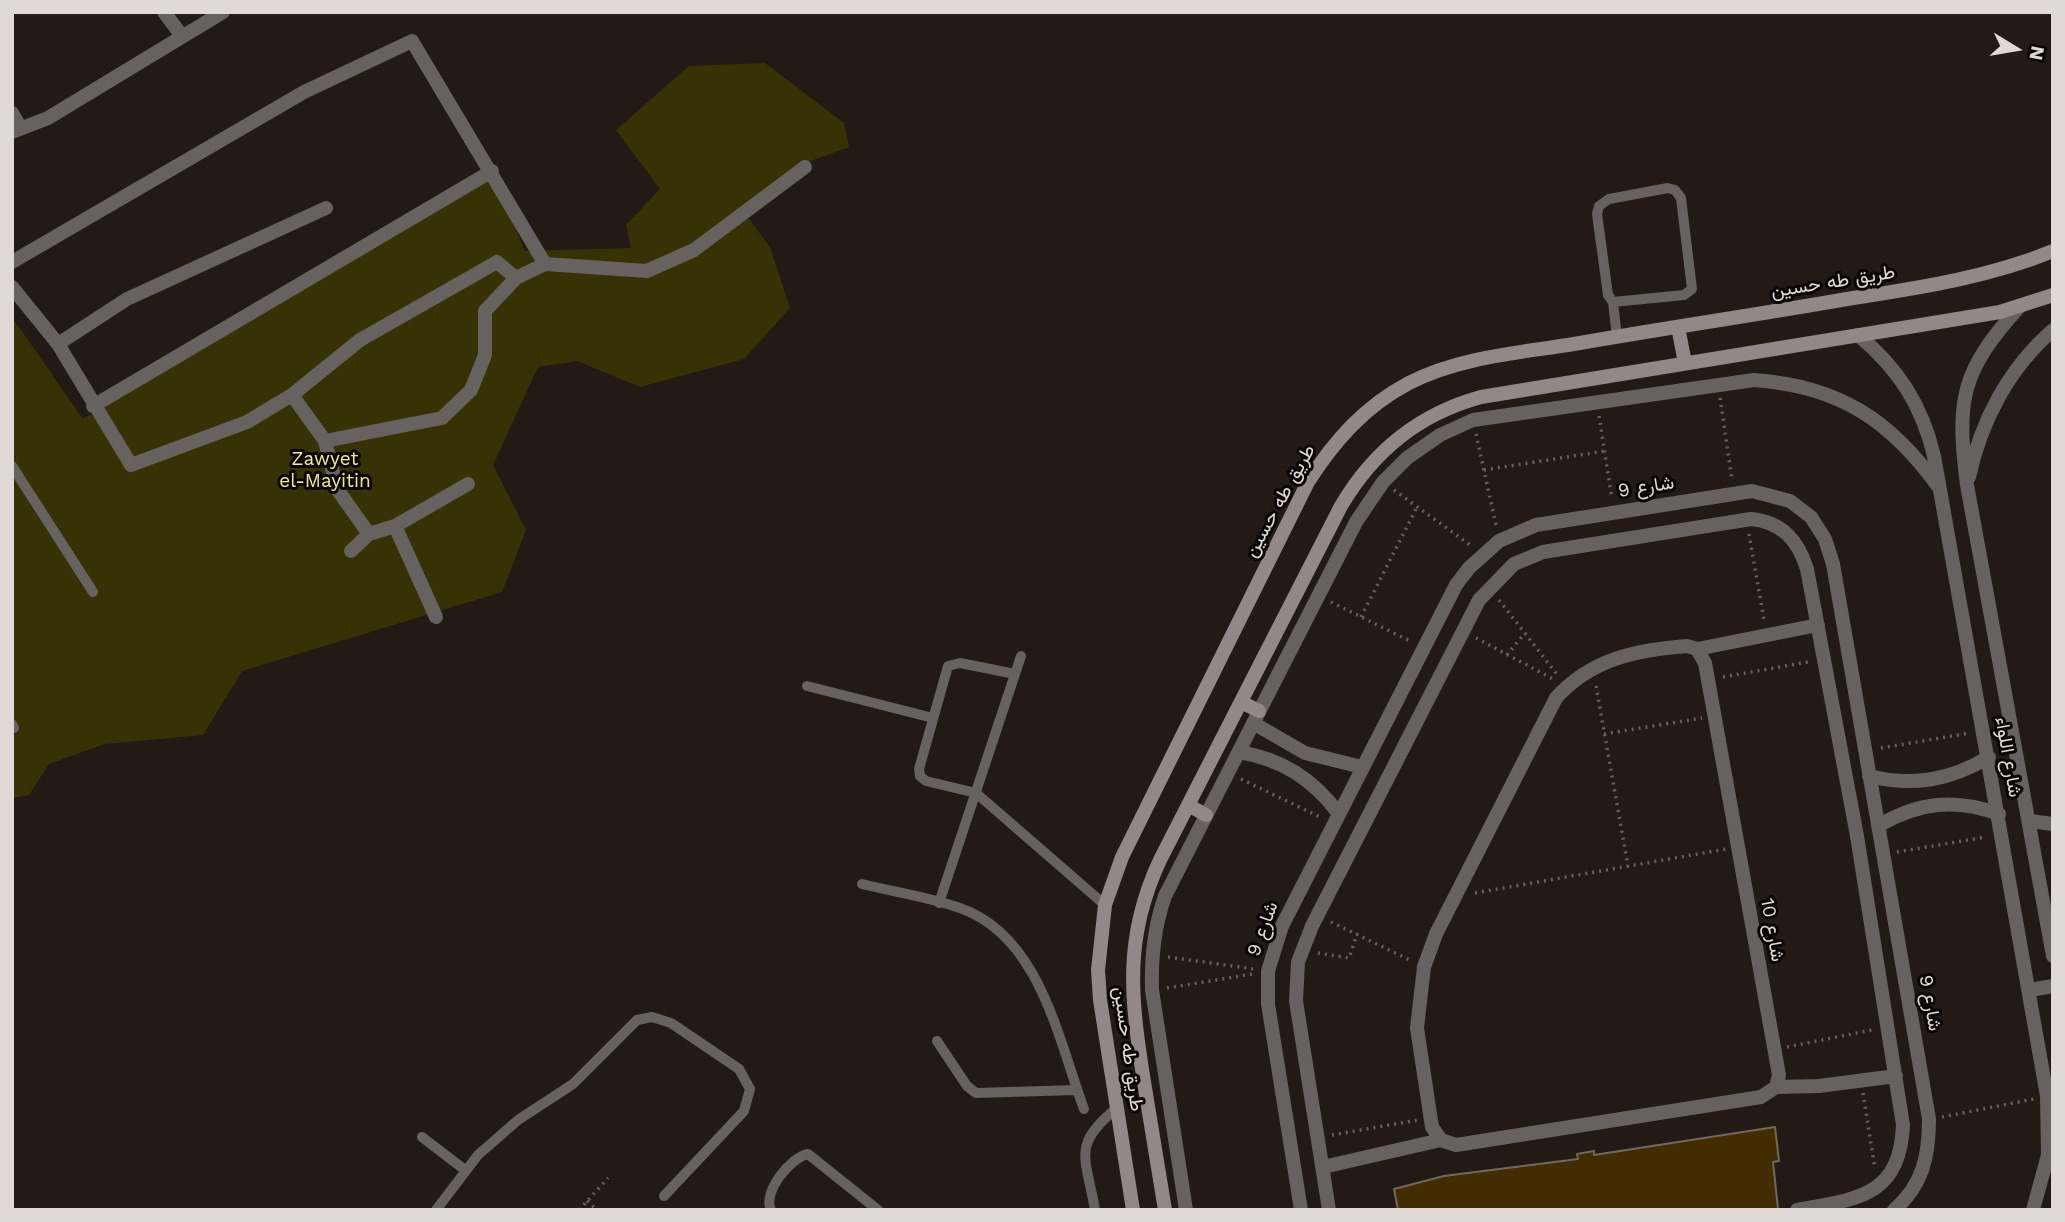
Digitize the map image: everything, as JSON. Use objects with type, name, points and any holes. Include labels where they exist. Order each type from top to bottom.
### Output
[{"type":"main road","name":"طريق طه حسين","points":[[1133,1210],[1100,1000],[1099,950],[1105,905],[1122,856],[1308,482],[1327,451],[1351,424],[1389,395],[1443,369],[1617,337],[1945,283],[2007,268],[2053,251]]},
{"type":"main road","name":"طريق طه حسين","points":[[1165,1210],[1132,1006],[1131,968],[1145,895],[1341,506],[1363,472],[1399,436],[1443,410],[1481,397],[1858,335],[2020,306],[2053,295]]},
{"type":"main road","points":[[1678,327],[1685,363]]},
{"type":"main road","points":[[1241,702],[1256,717]]},
{"type":"main road","points":[[1188,806],[1206,815]]},
{"type":"street","points":[[164,12],[183,36]]},
{"type":"street","points":[[12,113],[16,129],[48,118],[223,12]]},
{"type":"street","points":[[12,262],[304,92],[412,41],[492,171],[545,264]]},
{"type":"street","points":[[325,441],[442,418],[471,390],[485,355],[485,311],[516,278],[545,264],[647,271],[694,250],[805,167]]},
{"type":"street","points":[[93,406],[492,171]]},
{"type":"street","points":[[58,344],[128,299],[326,208]]},
{"type":"street","points":[[12,287],[58,344],[131,465],[247,422],[292,395],[360,340],[497,261],[516,278]]},
{"type":"street","name":"شارع اللواء","points":[[2020,306],[1988,342],[1974,367],[1965,396],[1961,426],[1967,485],[2053,956]]},
{"type":"street","points":[[1967,485],[1980,439],[2000,395],[2031,352],[2053,330]]},
{"type":"street","name":"شارع اللواء","points":[[1858,335],[1895,369],[1915,401],[1930,437],[2031,990],[2047,1096],[2048,1155],[2033,1210]]},
{"type":"street","points":[[1186,1210],[1152,990],[1152,954],[1165,896],[1356,522],[1383,482],[1423,446],[1473,420],[1718,383],[1754,380],[1791,383],[1827,394],[1861,410],[1892,432],[1919,458],[1940,489]]},
{"type":"street","points":[[292,395],[325,441],[337,489],[369,534]]},
{"type":"street","points":[[351,551],[369,534],[395,526],[468,484]]},
{"type":"street","name":"شارع 9","points":[[1301,1210],[1268,1004],[1268,971],[1282,926],[1456,585],[1483,554],[1499,541],[1536,525],[1734,493],[1765,493],[1790,501],[1811,517],[1825,539],[1833,564],[1929,1119],[1929,1144],[1920,1180],[1908,1198],[1894,1210]]},
{"type":"street","points":[[1329,1210],[1295,988],[1302,948],[1462,631],[1489,586],[1514,564],[1561,547],[1746,519],[1777,525],[1796,543],[1807,569],[1903,1125],[1899,1156],[1887,1180],[1878,1188],[1849,1201],[1797,1210]]},
{"type":"street","points":[[395,526],[436,617]]},
{"type":"street","points":[[1441,1140],[1432,1127],[1430,1118],[1417,1028],[1424,967],[1455,896],[1547,711],[1566,687],[1592,667],[1625,655],[1687,646],[1697,649],[1818,625]]},
{"type":"street","name":"شارع 10","points":[[1697,649],[1704,658],[1715,716],[1779,1075],[1776,1087]]},
{"type":"street","points":[[1398,696],[1423,708]]},
{"type":"street","points":[[1256,717],[1305,753],[1362,767]]},
{"type":"street","points":[[1238,752],[1272,760],[1303,776],[1336,819]]},
{"type":"street","points":[[1869,776],[1900,782],[1931,780],[1961,772],[1989,757]]},
{"type":"street","points":[[1878,826],[1906,811],[1937,804],[1969,805],[1999,814]]},
{"type":"street","points":[[2030,821],[2053,824]]},
{"type":"street","points":[[2038,872],[2053,863]]},
{"type":"street","points":[[2031,990],[2053,986]]},
{"type":"street","points":[[1278,1065],[1305,1059]]},
{"type":"street","points":[[1323,1167],[1441,1140],[1456,1145],[1761,1097],[1776,1087],[1819,1087],[1895,1076]]},
{"type":"street","points":[[1900,1103],[1926,1098]]},
{"type":"lane","points":[[1613,302],[1684,295],[1692,289],[1681,198],[1675,190],[1668,188],[1609,199],[1599,206],[1597,214],[1608,295],[1613,302],[1617,337]]},
{"type":"lane","points":[[12,466],[93,592]]},
{"type":"lane","points":[[939,903],[1021,656]]},
{"type":"lane","points":[[1014,674],[952,663],[945,672],[919,769],[920,776],[926,781],[976,793],[1105,905]]},
{"type":"lane","points":[[807,687],[933,718]]},
{"type":"lane","points":[[862,884],[960,908],[997,928],[1026,960],[1036,978],[1084,1110]]},
{"type":"lane","points":[[436,1210],[465,1170],[518,1120],[573,1084],[631,1023],[645,1017],[659,1017],[738,1069],[750,1089],[744,1111],[664,1196]]},
{"type":"lane","points":[[937,1041],[967,1086],[976,1093],[1076,1090]]},
{"type":"lane","points":[[1095,1210],[1087,1141],[1094,1127],[1117,1108]]},
{"type":"lane","points":[[422,1137],[465,1170]]},
{"type":"lane","points":[[771,1210],[767,1202],[771,1189],[798,1159],[808,1154],[878,1210]]},
{"type":"path","points":[[1718,383],[1734,493]]},
{"type":"path","points":[[1597,401],[1614,511]]},
{"type":"path","points":[[1473,420],[1499,541]]},
{"type":"path","points":[[1484,470],[1605,451]]},
{"type":"path","points":[[1383,482],[1483,554]]},
{"type":"path","points":[[1361,617],[1417,507]]},
{"type":"path","points":[[1746,519],[1766,635]]},
{"type":"path","points":[[1489,586],[1566,687]]},
{"type":"path","points":[[1318,596],[1423,648]]},
{"type":"path","points":[[1462,631],[1566,687]]},
{"type":"path","points":[[1507,655],[1525,633]]},
{"type":"path","points":[[1708,679],[1824,659]]},
{"type":"path","points":[[1592,667],[1628,866]]},
{"type":"path","points":[[1604,734],[1715,716]]},
{"type":"path","points":[[1865,751],[1984,730]]},
{"type":"path","points":[[1228,773],[1336,819]]},
{"type":"path","points":[[1883,854],[2002,834]]},
{"type":"path","points":[[1455,896],[1738,847]]},
{"type":"path","points":[[1318,915],[1424,967]]},
{"type":"path","points":[[1302,948],[1347,959],[1351,957],[1357,934]]},
{"type":"path","points":[[1152,954],[1268,971]]},
{"type":"path","points":[[1152,990],[1268,971]]},
{"type":"path","points":[[1774,1050],[1888,1027]]},
{"type":"path","points":[[1861,1081],[1878,1188]]},
{"type":"path","points":[[1929,1119],[2047,1096]]},
{"type":"path","points":[[1318,1137],[1430,1118]]},
{"type":"path","points":[[579,1210],[608,1178]]},
{"type":"path","points":[[587,1201],[597,1210]]},
{"type":"green space","name":"Zawyet el-Mayitin","points":[[765,63],[844,123],[849,147],[808,162],[746,215],[770,247],[790,308],[744,359],[640,387],[577,361],[538,367],[493,465],[526,530],[502,592],[242,671],[203,735],[105,744],[49,764],[29,795],[12,798],[12,317],[83,419],[492,173],[525,251],[631,248],[626,225],[660,189],[616,130],[689,66]]},
{"type":"building","points":[[1775,1127],[1779,1161],[1773,1162],[1778,1209],[1398,1210],[1394,1189],[1444,1176],[1578,1159],[1577,1154],[1594,1151],[1594,1155]]}]
